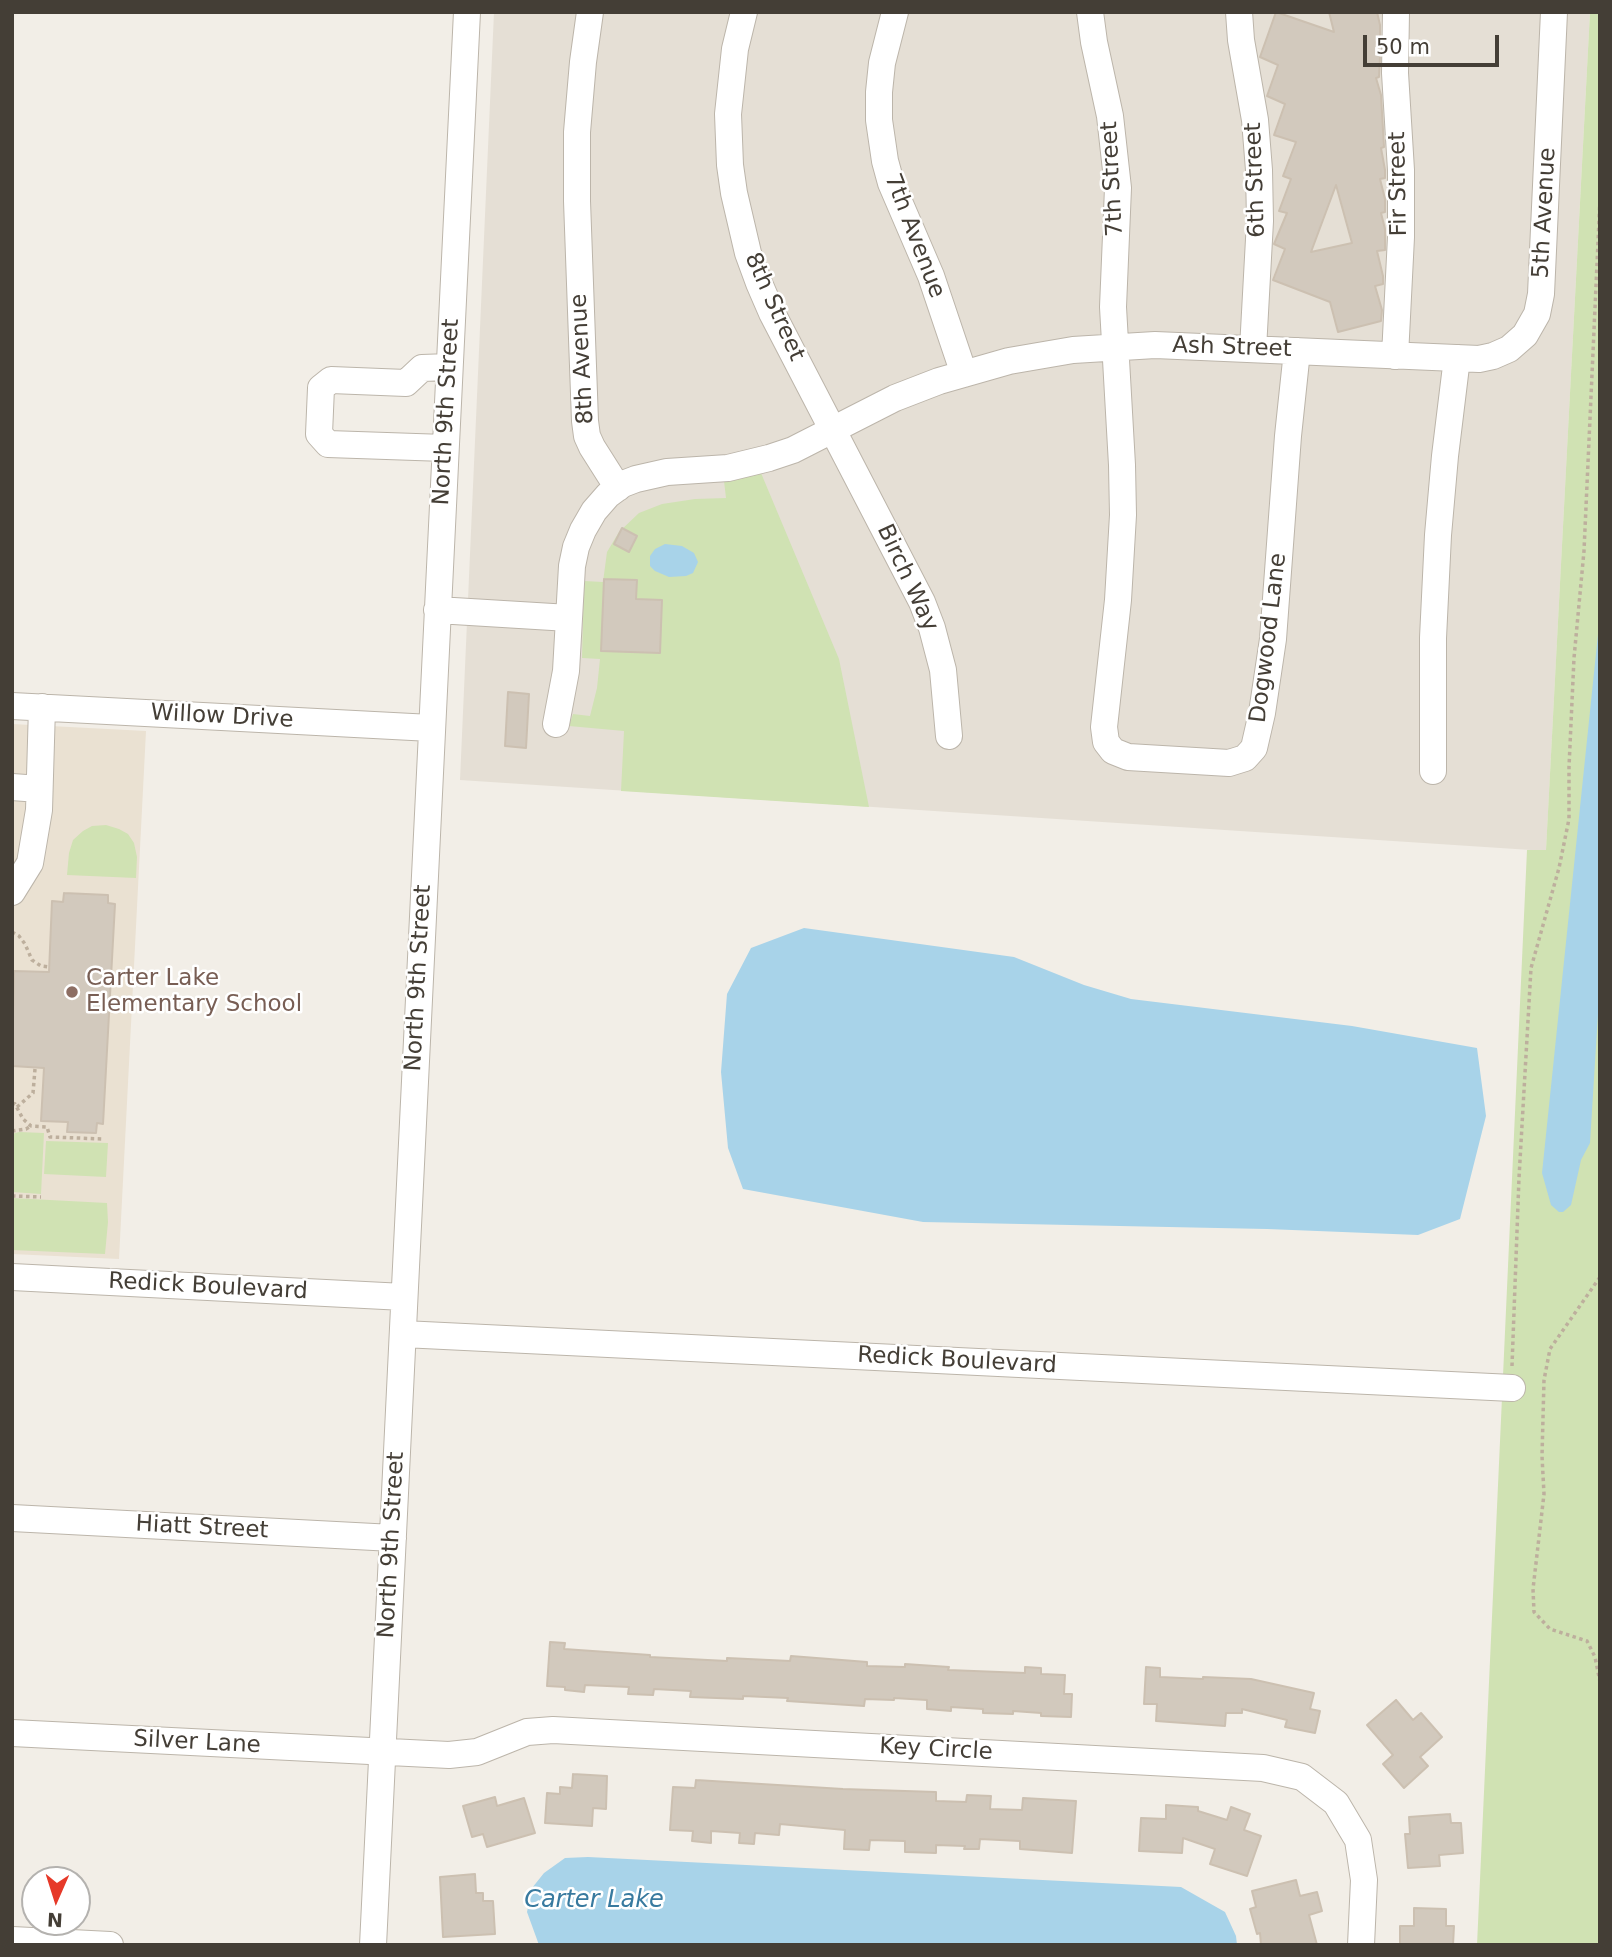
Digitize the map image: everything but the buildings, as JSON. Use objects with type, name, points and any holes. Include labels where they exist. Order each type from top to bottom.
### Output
[{"type":"street","name":"North 9th Street","points":[[373,1945],[467,12]]},
{"type":"street","name":"8th Avenue","points":[[590,12],[583,62],[577,146],[585,421],[592,447],[618,488]]},
{"type":"street","name":"8th Street","points":[[744,12],[733,61],[728,114],[730,165],[740,225],[759,284],[772,313],[833,429]]},
{"type":"street","name":"7th Avenue","points":[[895,12],[882,63],[879,92],[879,120],[885,161],[891,183],[931,276],[964,374]]},
{"type":"street","name":"7th Street","points":[[1090,12],[1110,117],[1118,188],[1113,307],[1115,348]]},
{"type":"street","name":"6th Street","points":[[1239,12],[1241,40],[1255,120],[1259,170],[1260,221],[1253,349]]},
{"type":"street","name":"Fir Street","points":[[1395,356],[1401,237],[1395,73],[1396,12]]},
{"type":"street","name":"5th Avenue","points":[[1457,358],[1479,359],[1509,349],[1525,335],[1537,314],[1541,294],[1554,12]]},
{"type":"street","name":"Ash Street","points":[[618,488],[653,474],[728,468],[768,458],[793,450],[895,398],[939,381],[1009,361],[1073,350],[1155,345],[1457,358]]},
{"type":"street","name":"Dogwood Lane","points":[[1115,348],[1123,515],[1118,600],[1104,727],[1106,742],[1113,751],[1128,757],[1229,763],[1245,758],[1254,748],[1262,713],[1273,639],[1297,351]]},
{"type":"street","points":[[1433,771],[1433,638],[1438,535],[1457,358]]},
{"type":"street","points":[[445,448],[328,444],[319,434],[321,388],[331,380],[406,383],[422,368],[449,367]]},
{"type":"street","name":"Birch Way","points":[[833,429],[922,602],[932,628],[943,670],[949,736]]},
{"type":"street","points":[[556,724],[566,671],[572,566],[576,547],[594,511],[618,488]]},
{"type":"street","points":[[437,610],[569,618]]},
{"type":"street","name":"Willow Drive","points":[[12,705],[431,728]]},
{"type":"street","points":[[12,892],[30,863],[23,838],[39,810],[42,707]]},
{"type":"street","points":[[12,787],[39,789]]},
{"type":"street","name":"Redick Boulevard","points":[[12,1277],[404,1297]]},
{"type":"street","name":"Redick Boulevard","points":[[403,1334],[1512,1388]]},
{"type":"street","name":"Hiatt Street","points":[[12,1518],[393,1538]]},
{"type":"street","name":"Key Circle","points":[[383,1752],[463,1755],[491,1748],[527,1732],[553,1730],[1263,1768],[1301,1777],[1336,1803],[1358,1840],[1364,1880],[1361,1945]]},
{"type":"street","name":"Silver Lane","points":[[12,1733],[383,1752]]},
{"type":"street","points":[[12,1940],[110,1945]]},
{"type":"path","points":[[1512,1388],[1519,1178],[1531,968],[1559,868],[1569,819],[1573,685],[1584,551],[1600,198]]},
{"type":"path","points":[[12,932],[25,944],[32,960],[41,966],[49,967]]},
{"type":"path","points":[[17,1107],[33,1093],[36,1069]]},
{"type":"path","points":[[12,1103],[31,1126]]},
{"type":"path","points":[[12,1131],[31,1126],[47,1127],[50,1137],[104,1139]]},
{"type":"path","points":[[12,1196],[41,1197]]},
{"type":"path","points":[[1600,1277],[1550,1349],[1544,1380],[1544,1494],[1533,1589],[1534,1612],[1550,1629],[1587,1641],[1595,1657],[1600,1682]]},
{"type":"shaded area","points":[[494,12],[1590,12],[1546,851],[460,780]]},
{"type":"shaded area","name":"Carter Lake Elementary School","points":[[12,724],[146,731],[119,1259],[12,1254]]},
{"type":"green space","points":[[1590,12],[1600,12],[1600,1945],[1477,1945],[1527,850],[1546,850]]},
{"type":"green space","points":[[761,473],[839,659],[869,807],[621,791],[624,731],[569,726],[573,714],[590,716],[600,659],[582,658],[584,581],[603,582],[607,552],[619,532],[639,513],[662,504],[726,498],[724,481]]},
{"type":"green space","points":[[106,825],[128,834],[134,843],[137,857],[136,878],[67,875],[73,840],[92,826]]},
{"type":"green space","points":[[44,1133],[41,1194],[12,1192],[12,1134]]},
{"type":"green space","points":[[46,1141],[108,1143],[106,1177],[44,1174]]},
{"type":"green space","points":[[12,1198],[107,1203],[105,1254],[12,1250]]},
{"type":"water","points":[[665,544],[682,546],[694,553],[698,562],[693,573],[669,577],[650,566],[650,556],[655,549]]},
{"type":"water","points":[[1600,615],[1600,982],[1590,1143],[1581,1160],[1571,1205],[1559,1212],[1551,1205],[1542,1173]]},
{"type":"water","points":[[804,928],[1014,957],[1084,985],[1131,999],[1352,1026],[1477,1048],[1486,1116],[1460,1219],[1418,1235],[923,1222],[743,1189],[728,1148],[721,1072],[727,994],[751,948]]},
{"type":"water","name":"Carter Lake","points":[[565,1858],[1181,1887],[1225,1912],[1236,1936],[1237,1945],[539,1945],[527,1912],[532,1888],[544,1873]]},
{"type":"place","name":"Carter Lake Elementary School","points":[[72,992]]}]
